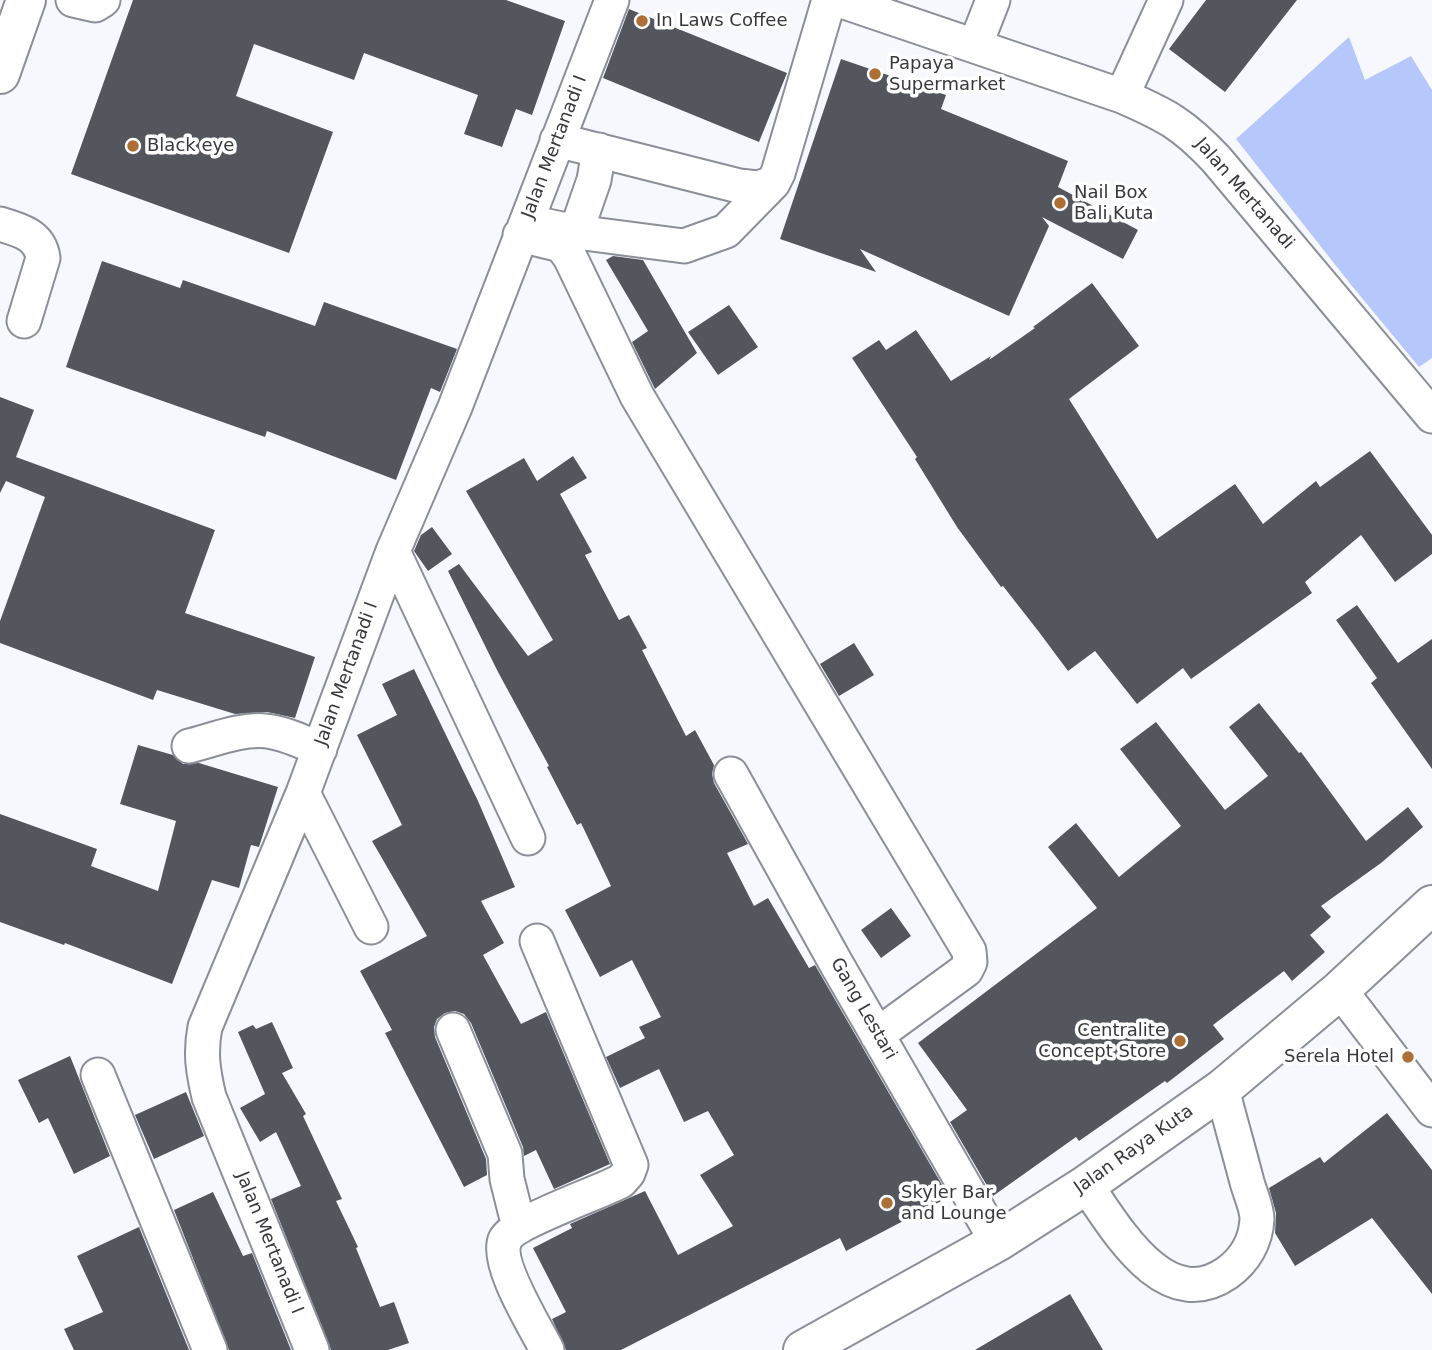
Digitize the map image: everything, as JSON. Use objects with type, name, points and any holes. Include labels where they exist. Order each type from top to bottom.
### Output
[{"type":"main road","points":[[0,74],[26,0]]},
{"type":"main road","name":"Jalan Raya Kuta","points":[[803,1350],[997,1242],[1086,1185],[1222,1089],[1340,990],[1432,905]]},
{"type":"street","points":[[73,0],[95,5],[103,0]]},
{"type":"street","name":"Jalan Mertanadi I","points":[[312,1350],[209,1097],[201,1050],[205,1027],[303,793],[393,551],[455,407],[612,0]]},
{"type":"street","points":[[523,228],[684,246],[726,231],[773,183],[778,173],[829,0]]},
{"type":"street","name":"Jalan Mertanadi","points":[[839,0],[1122,96],[1167,116],[1191,133],[1432,416]]},
{"type":"street","points":[[975,46],[993,0]]},
{"type":"street","points":[[1122,96],[1166,0]]},
{"type":"street","points":[[557,140],[739,186],[758,188],[773,183]]},
{"type":"street","points":[[576,232],[594,180],[599,150]]},
{"type":"street","points":[[0,224],[25,232],[41,248],[43,258],[24,321]]},
{"type":"street","points":[[523,228],[561,244],[570,257],[638,396],[969,951],[970,962],[966,970],[877,1035]]},
{"type":"street","points":[[393,551],[528,838]]},
{"type":"street","points":[[189,746],[244,732],[264,730],[284,734],[320,750]]},
{"type":"street","name":"Gang Lestari","points":[[732,774],[877,1035],[997,1242]]},
{"type":"street","points":[[303,793],[371,927]]},
{"type":"street","points":[[537,941],[631,1165],[628,1174],[621,1181],[519,1227],[505,1238],[505,1260],[513,1282],[547,1350]]},
{"type":"street","points":[[1340,990],[1432,1110]]},
{"type":"street","points":[[453,1030],[505,1154],[507,1179],[519,1227]]},
{"type":"street","points":[[98,1075],[210,1350]]},
{"type":"street","points":[[1086,1185],[1123,1237],[1166,1278],[1182,1285],[1200,1285],[1218,1279],[1238,1265],[1248,1253],[1257,1217],[1222,1089]]},
{"type":"shaded area","points":[[1349,37],[1365,80],[1411,56],[1432,90],[1432,358],[1419,367],[1236,139]]},
{"type":"building","points":[[133,0],[506,0],[565,21],[532,115],[516,109],[502,147],[464,134],[478,95],[364,53],[354,80],[254,44],[236,96],[333,132],[289,253],[71,174]]},
{"type":"building","points":[[1206,0],[1297,0],[1225,92],[1169,49]]},
{"type":"building","points":[[629,9],[787,73],[759,142],[603,78]]},
{"type":"building","points":[[841,59],[946,95],[941,109],[1068,161],[1058,187],[1138,230],[1123,259],[1042,217],[1049,226],[1009,316],[860,249],[876,272],[780,239]]},
{"type":"building","points":[[613,256],[643,260],[697,353],[655,389],[632,342],[648,331],[606,260]]},
{"type":"building","points":[[102,261],[180,288],[183,280],[315,326],[324,302],[457,349],[440,392],[431,388],[396,480],[267,431],[265,437],[66,367]]},
{"type":"building","points":[[1092,283],[1139,346],[1069,399],[1157,539],[1235,484],[1263,524],[1316,481],[1320,487],[1370,451],[1432,535],[1432,554],[1395,582],[1361,535],[1305,582],[1312,593],[1191,679],[1183,668],[1137,704],[1095,651],[1068,671],[957,527],[915,459],[917,457],[852,358],[879,340],[886,350],[916,330],[951,381],[991,356],[989,360]]},
{"type":"building","points":[[729,305],[758,347],[718,375],[688,332]]},
{"type":"building","points":[[0,397],[34,410],[16,457],[215,530],[185,613],[315,657],[295,718],[267,712],[235,714],[157,690],[153,700],[0,643],[0,621],[45,497],[6,481],[0,493]]},
{"type":"building","points":[[573,456],[587,478],[560,494],[592,552],[585,555],[619,620],[629,615],[647,648],[642,650],[686,736],[695,730],[714,765],[714,783],[748,844],[727,853],[754,906],[768,898],[809,968],[815,965],[949,1197],[846,1251],[840,1238],[621,1350],[566,1350],[552,1319],[566,1312],[533,1248],[572,1228],[570,1224],[645,1191],[678,1255],[733,1226],[700,1175],[734,1155],[708,1111],[684,1122],[659,1069],[620,1088],[606,1057],[645,1038],[639,1027],[661,1017],[632,960],[600,977],[565,910],[611,886],[581,823],[577,825],[448,571],[459,564],[528,656],[553,640],[466,491],[524,458],[537,481]]},
{"type":"building","points":[[432,527],[452,554],[428,571],[414,551],[421,535]]},
{"type":"building","points":[[1357,605],[1398,663],[1432,639],[1432,769],[1371,683],[1377,678],[1336,620]]},
{"type":"building","points":[[854,643],[874,675],[839,696],[820,664]]},
{"type":"building","points":[[414,669],[478,801],[515,887],[481,901],[504,943],[483,955],[521,1024],[546,1012],[610,1164],[554,1189],[536,1150],[524,1156],[523,1147],[471,1023],[464,1014],[455,1011],[445,1013],[437,1019],[435,1037],[486,1159],[487,1175],[464,1187],[385,1033],[392,1030],[360,971],[427,936],[372,841],[402,825],[357,735],[397,715],[382,684]]},
{"type":"building","points":[[1259,703],[1299,753],[1301,752],[1366,841],[1408,807],[1423,827],[1381,863],[1321,906],[1331,917],[1310,935],[1325,952],[1292,981],[1284,971],[1213,1025],[1224,1039],[1167,1083],[1165,1081],[1079,1141],[1076,1137],[993,1196],[950,1122],[967,1110],[918,1043],[1097,908],[1048,847],[1076,823],[1119,877],[1181,826],[1120,749],[1156,722],[1225,810],[1268,776],[1229,727]]},
{"type":"building","points":[[138,745],[173,755],[183,764],[199,763],[278,787],[259,847],[251,845],[239,888],[212,880],[172,984],[65,943],[64,945],[0,922],[0,814],[97,849],[91,866],[158,891],[176,821],[120,804]]},
{"type":"building","points":[[891,908],[911,936],[881,958],[861,930]]},
{"type":"building","points":[[272,1022],[293,1068],[282,1073],[306,1114],[303,1116],[342,1199],[336,1201],[358,1247],[356,1248],[380,1307],[394,1302],[409,1343],[388,1350],[331,1350],[271,1199],[301,1186],[276,1132],[260,1142],[240,1108],[265,1094],[238,1032],[253,1025],[256,1029]]},
{"type":"building","points":[[70,1056],[110,1156],[74,1174],[48,1118],[39,1123],[18,1080]]},
{"type":"building","points":[[186,1092],[204,1136],[154,1159],[135,1115]]},
{"type":"building","points":[[1387,1113],[1432,1170],[1432,1294],[1372,1218],[1295,1266],[1275,1233],[1276,1213],[1269,1188],[1320,1157],[1324,1163]]},
{"type":"building","points":[[213,1192],[243,1256],[252,1253],[291,1350],[229,1350],[174,1210]]},
{"type":"building","points":[[139,1227],[189,1350],[74,1350],[64,1329],[103,1312],[77,1256]]},
{"type":"building","points":[[1070,1294],[1103,1350],[975,1350]]},
{"type":"place","name":"In Laws Coffee","points":[[642,21]]},
{"type":"place","name":"Papaya Supermarket","points":[[875,74]]},
{"type":"place","name":"Black eye","points":[[133,146]]},
{"type":"place","name":"Nail Box Bali Kuta","points":[[1060,203]]},
{"type":"place","name":"Centralite Concept Store","points":[[1180,1041]]},
{"type":"place","name":"Serela Hotel","points":[[1408,1057]]},
{"type":"place","name":"Skyler Bar and Lounge","points":[[887,1203]]}]
